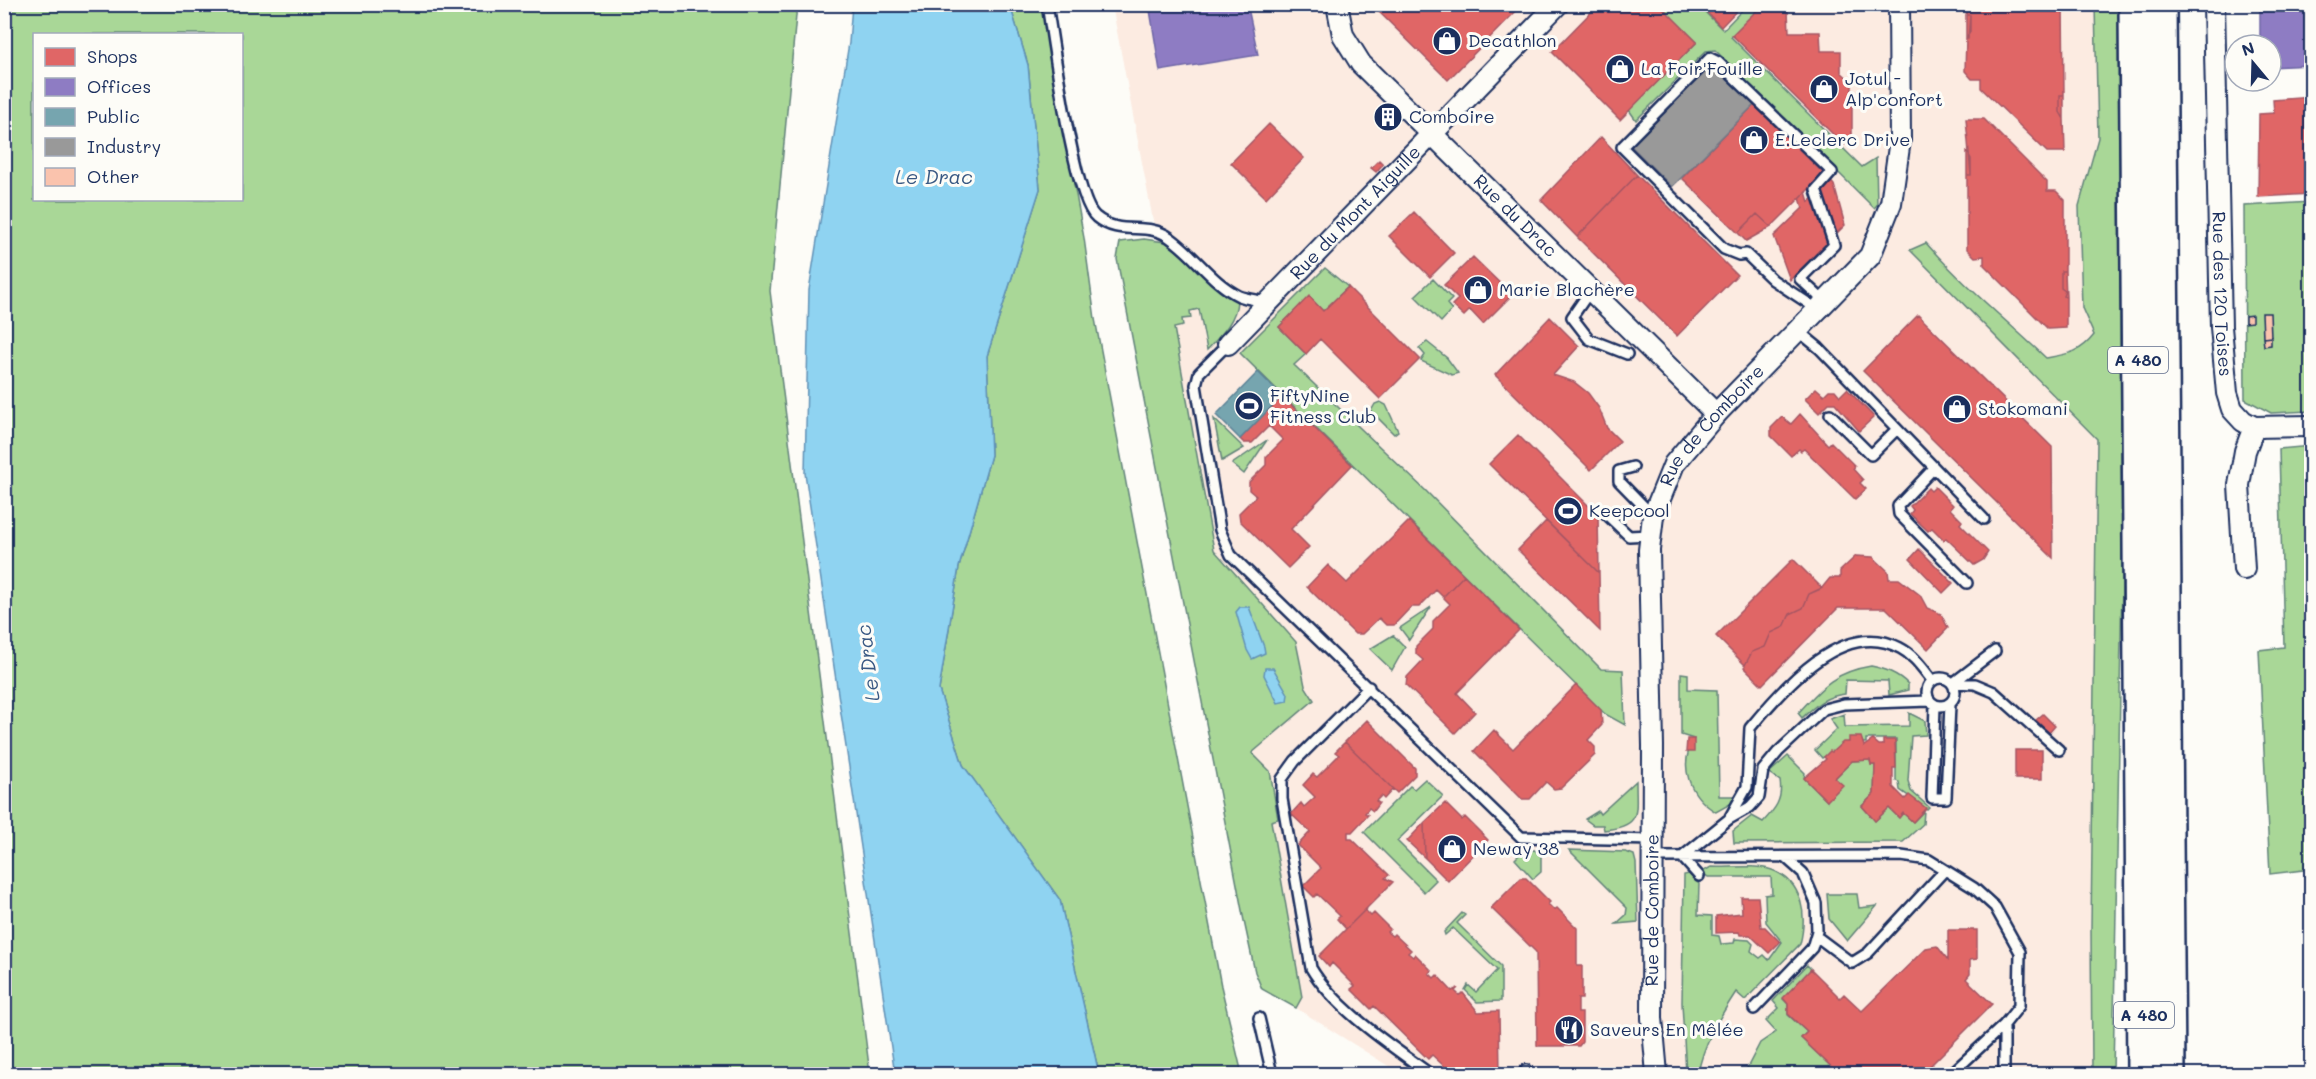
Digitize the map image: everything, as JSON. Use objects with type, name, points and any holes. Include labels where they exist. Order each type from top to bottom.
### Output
[{"type":"highway","name":"A 480","points":[[2136,4],[2144,1074]]},
{"type":"highway","name":"A 480","points":[[2159,4],[2168,1074]]},
{"type":"highway","points":[[2126,1074],[2143,955]]},
{"type":"street","name":"Rue du Drac","points":[[1337,4],[1343,35],[1362,64],[1716,414]]},
{"type":"street","name":"Rue du Mont Aiguille","points":[[1228,344],[1266,302],[1335,235],[1558,4]]},
{"type":"street","name":"Rue de Comboire","points":[[1657,1074],[1652,1018],[1651,525],[1674,464],[1716,414],[1870,255],[1891,203],[1900,140],[1899,4]]},
{"type":"street","name":"Rue des 120 Toises","points":[[2214,4],[2215,131],[2224,369],[2232,409],[2243,421],[2254,427]]},
{"type":"street","points":[[2244,569],[2239,485],[2245,451],[2254,427],[2312,426]]},
{"type":"street","points":[[1648,1074],[1652,1018]]},
{"type":"lane","points":[[1047,4],[1076,170],[1083,198],[1094,216],[1117,229],[1148,229],[1166,234],[1194,256],[1220,284],[1240,296],[1266,302]]},
{"type":"lane","points":[[1710,58],[1718,62],[1832,172],[1816,190],[1834,245],[1800,279],[1821,305],[1773,280],[1746,254],[1739,255],[1724,249],[1622,147],[1710,58]]},
{"type":"lane","points":[[1590,291],[1572,317],[1589,339],[1627,354]]},
{"type":"lane","points":[[1797,330],[1984,519]]},
{"type":"lane","points":[[1228,344],[1199,373],[1196,385],[1220,530],[1231,555],[1521,837],[1653,848],[1682,857],[1901,856],[1929,860],[1974,888],[1995,907],[2020,952],[2019,1006],[2004,1025],[1951,1074]]},
{"type":"lane","points":[[1830,414],[1871,455],[1897,429]]},
{"type":"lane","points":[[1606,514],[1629,536],[1651,525],[1619,481],[1620,471],[1633,467]]},
{"type":"lane","points":[[1934,468],[1898,506],[1899,514],[1967,583]]},
{"type":"lane","points":[[1729,819],[1747,787],[1750,728],[1820,658],[1847,644],[1885,642],[1911,656],[1932,680]]},
{"type":"lane","points":[[1953,683],[1995,651]]},
{"type":"lane","points":[[1953,683],[1954,698],[1950,704],[1946,798],[1932,798],[1932,703],[1928,686],[1932,680],[1940,678],[1953,683],[1975,684],[1994,692],[2059,750]]},
{"type":"lane","points":[[1369,687],[1295,761],[1282,779],[1282,799],[1311,968],[1319,983],[1376,1034],[1430,1074]]},
{"type":"lane","points":[[1682,857],[1729,819],[1750,807],[1759,797],[1763,770],[1778,752],[1824,709],[1844,704],[1950,704]]},
{"type":"lane","points":[[1682,857],[1699,876]]},
{"type":"lane","points":[[1754,1009],[1812,948],[1816,936],[1816,903],[1803,873],[1785,857]]},
{"type":"lane","points":[[1816,936],[1852,963],[1868,953],[1945,870]]},
{"type":"lane","points":[[1259,1018],[1272,1074]]},
{"type":"lane","points":[[2004,1025],[2004,1074]]},
{"type":"shaded area","points":[[1112,5],[2097,5],[2101,305],[2096,1074],[1401,1074],[1296,1008]]},
{"type":"green space","points":[[5,4],[797,5],[770,291],[870,1074],[5,1074]]},
{"type":"green space","points":[[1010,5],[1041,5],[1084,238],[1095,319],[1221,986],[1242,1074],[1099,1074],[1060,900],[963,765],[939,690],[959,567],[991,455],[987,356],[1040,189],[1028,65]]},
{"type":"green space","points":[[1659,5],[1698,5],[1723,30],[1747,5],[1763,5],[1731,37],[1862,167],[1876,158],[1877,205],[1874,208],[1715,50],[1706,51],[1636,120],[1629,110],[1697,42]]},
{"type":"green space","points":[[2095,5],[2118,5],[2122,583],[2113,1074],[2092,1074],[2091,928],[2097,439],[1910,250],[1926,243],[1969,287],[2046,358],[2073,352],[2084,346],[2094,335],[2082,308],[2079,206],[2098,138]]},
{"type":"green space","points":[[2311,202],[2311,411],[2271,413],[2245,399],[2244,206]]},
{"type":"green space","points":[[1144,239],[1165,242],[1192,262],[1214,286],[1237,301],[1230,322],[1207,350],[1199,309],[1190,311],[1191,318],[1182,319],[1183,326],[1174,328],[1214,550],[1296,642],[1305,686],[1314,700],[1252,753],[1270,771],[1278,819],[1271,821],[1302,997],[1296,1008],[1262,989],[1255,972],[1244,921],[1117,259],[1120,242]]},
{"type":"green space","points":[[1325,268],[1348,287],[1323,311],[1309,297],[1279,327],[1306,354],[1294,365],[1425,490],[1601,669],[1623,670],[1625,725],[1605,714],[1240,353]]},
{"type":"green space","points":[[1433,279],[1452,299],[1447,304],[1452,310],[1441,322],[1415,296]]},
{"type":"green space","points":[[1427,342],[1447,358],[1458,373],[1452,375],[1421,361],[1425,355],[1419,348]]},
{"type":"green space","points":[[1380,402],[1386,405],[1398,431],[1394,434],[1371,411],[1375,404]]},
{"type":"green space","points":[[1214,419],[1244,448],[1222,461]]},
{"type":"green space","points":[[1267,440],[1244,474],[1232,464]]},
{"type":"green space","points":[[2311,446],[2311,869],[2270,874],[2259,650],[2284,647],[2279,449]]},
{"type":"green space","points":[[1431,607],[1409,640],[1400,628]]},
{"type":"green space","points":[[1393,635],[1405,647],[1392,670],[1370,649]]},
{"type":"green space","points":[[1871,666],[1900,677],[1908,684],[1908,690],[1889,695],[1888,681],[1846,680],[1845,694],[1826,699],[1802,718],[1798,713],[1830,682],[1847,672]]},
{"type":"green space","points":[[1681,673],[1688,674],[1688,689],[1717,690],[1719,796],[1736,796],[1732,803],[1716,812],[1699,798],[1689,780],[1687,760],[1694,739],[1681,735]]},
{"type":"green space","points":[[1909,713],[1925,721],[1926,735],[1911,736],[1908,781],[1911,791],[1929,807],[1927,809],[1900,790],[1899,782],[1896,781],[1896,739],[1866,739],[1866,743],[1849,742],[1822,758],[1815,750],[1837,729],[1830,719],[1844,714],[1845,727],[1909,726]]},
{"type":"green space","points":[[1788,756],[1805,773],[1804,778],[1827,801],[1835,778],[1852,761],[1870,760],[1871,765],[1875,765],[1874,794],[1862,806],[1875,821],[1889,808],[1899,818],[1903,813],[1913,822],[1924,811],[1923,824],[1903,842],[1734,843],[1733,831],[1752,816],[1763,822],[1774,808],[1779,799],[1780,781],[1769,773]]},
{"type":"green space","points":[[1425,779],[1443,796],[1397,841],[1436,880],[1424,892],[1364,832],[1410,786],[1414,789]]},
{"type":"green space","points":[[1636,781],[1636,810],[1631,821],[1616,828],[1604,830],[1603,825],[1593,825],[1585,819],[1598,811],[1600,814]]},
{"type":"green space","points":[[1535,850],[1541,856],[1541,872],[1533,879],[1515,859],[1523,851]]},
{"type":"green space","points":[[1569,850],[1626,852],[1634,855],[1638,922],[1616,924],[1626,915],[1627,908]]},
{"type":"green space","points":[[1711,867],[1758,867],[1772,870],[1783,876],[1791,883],[1801,901],[1802,934],[1800,944],[1745,1000],[1736,992],[1708,1042],[1698,1074],[1686,1074],[1682,1003],[1684,875],[1689,874],[1699,884],[1698,915],[1712,916],[1712,935],[1719,936],[1721,944],[1734,943],[1735,939],[1749,940],[1753,944],[1751,951],[1760,958],[1764,955],[1769,960],[1782,942],[1766,922],[1765,895],[1772,894],[1771,877],[1708,877],[1702,872]]},
{"type":"green space","points":[[1827,894],[1857,894],[1859,908],[1877,906],[1847,941],[1829,919]]},
{"type":"green space","points":[[1462,913],[1465,915],[1457,923],[1501,966],[1501,1001],[1477,1002],[1465,990],[1468,985],[1476,992],[1497,970],[1453,928],[1445,935],[1444,932]]},
{"type":"green space","points":[[1807,965],[1811,969],[1783,999],[1788,1004],[1788,1015],[1807,1032],[1801,1038],[1839,1074],[1744,1074],[1760,1043],[1776,1032],[1766,1021],[1779,1008],[1773,1001]]},
{"type":"water","name":"Le Drac","points":[[852,5],[1010,5],[1028,65],[1040,189],[987,356],[991,455],[959,567],[939,690],[963,765],[1060,900],[1099,1074],[895,1074],[805,473],[809,290],[849,43]]},
{"type":"water","points":[[1240,607],[1249,607],[1264,647],[1265,653],[1252,659],[1247,650],[1236,612]]},
{"type":"water","points":[[1265,668],[1273,668],[1288,694],[1287,701],[1278,703],[1264,675]]},
{"type":"building: Shops","name":"Decathlon","points":[[1378,4],[1523,4],[1448,80],[1378,11]]},
{"type":"building: Shops","name":"La Foir'Fouille","points":[[1599,4],[1659,4],[1697,42],[1620,120],[1552,52]]},
{"type":"building: Shops","points":[[1699,4],[1743,4],[1721,27]]},
{"type":"building: Shops","points":[[1763,4],[1782,4],[1788,11],[1789,32],[1820,32],[1821,51],[1841,51],[1841,72],[1852,82],[1852,137],[1844,145],[1732,35]]},
{"type":"building: Shops","points":[[1968,4],[2063,4],[2064,95],[2060,95],[2060,112],[2064,119],[2065,152],[2047,152],[1981,88],[1981,79],[1972,79],[1965,71],[1966,39],[1970,32],[1970,15],[1966,15]]},
{"type":"building: Shops","points":[[1966,15],[1970,15],[1968,39],[1966,39]]},
{"type":"building: Shops","points":[[2060,95],[2064,95],[2064,119],[2060,112]]},
{"type":"building: Shops","points":[[2312,97],[2312,194],[2258,197],[2259,114],[2274,113],[2273,100]]},
{"type":"building: Shops","name":"E.Leclerc Drive","points":[[1754,105],[1824,174],[1771,227],[1757,214],[1738,233],[1682,178]]},
{"type":"building: Shops","points":[[1966,119],[1984,119],[2047,182],[2047,191],[2056,191],[2065,200],[2065,271],[2061,271],[2061,288],[2065,291],[2063,296],[2066,297],[2066,328],[2048,329],[1984,265],[1984,256],[1975,257],[1967,249],[1967,175],[1971,175]]},
{"type":"building: Shops","points":[[1269,124],[1304,158],[1266,198],[1231,163]]},
{"type":"building: Shops","points":[[1601,137],[1637,175],[1577,237],[1541,200]]},
{"type":"building: Shops","points":[[1967,151],[1971,159],[1971,175],[1967,175]]},
{"type":"building: Shops","points":[[1379,160],[1383,164],[1376,172],[1371,168]]},
{"type":"building: Shops","points":[[1637,175],[1737,275],[1677,336],[1577,237]]},
{"type":"building: Shops","points":[[1829,179],[1834,185],[1845,225],[1790,280],[1774,236],[1803,208],[1800,198],[1806,192],[1809,202]]},
{"type":"building: Shops","points":[[1414,212],[1454,253],[1430,277],[1389,236]]},
{"type":"building: Shops","points":[[1757,214],[1771,227],[1746,241],[1738,233]]},
{"type":"building: Shops","name":"Marie Blachère","points":[[1473,257],[1512,295],[1483,324],[1470,310],[1464,316],[1452,305],[1458,299],[1444,285]]},
{"type":"building: Shops","points":[[2061,271],[2065,271],[2066,297],[2063,296],[2065,291],[2061,288]]},
{"type":"building: Shops","points":[[1348,287],[1420,359],[1380,399],[1320,339],[1306,354],[1279,327],[1309,296],[1323,311]]},
{"type":"building: Shops","name":"Stokomani","points":[[1918,315],[2052,447],[2053,558],[1863,371]]},
{"type":"building: Shops","points":[[1550,317],[1579,346],[1553,375],[1574,382],[1588,393],[1599,408],[1607,428],[1620,441],[1591,470],[1495,375]]},
{"type":"building: Shops","points":[[1816,388],[1824,395],[1829,390],[1835,390],[1840,396],[1847,389],[1874,417],[1859,431],[1835,403],[1829,403],[1819,413],[1805,399]]},
{"type":"building: Shops","points":[[1282,396],[1352,465],[1291,529],[1309,547],[1288,568],[1240,521],[1239,513],[1256,496],[1249,490],[1249,482],[1266,465],[1266,457],[1283,440],[1269,426],[1252,443],[1244,443],[1240,439]]},
{"type":"building: Shops","points":[[1800,414],[1828,445],[1831,442],[1855,466],[1853,469],[1863,480],[1860,483],[1866,489],[1855,499],[1804,449],[1801,451],[1799,449],[1791,456],[1771,436],[1771,428],[1782,417],[1791,424]]},
{"type":"building: Shops","points":[[1518,435],[1598,515],[1599,573],[1489,464]]},
{"type":"building: Shops","points":[[1935,487],[1953,505],[1950,509],[1962,521],[1960,524],[1988,552],[1983,560],[1974,565],[1946,538],[1944,540],[1932,528],[1928,531],[1910,514],[1913,510],[1910,506],[1928,488],[1931,491]]},
{"type":"building: Shops","points":[[1409,521],[1464,575],[1443,597],[1436,590],[1419,607],[1411,607],[1394,625],[1386,625],[1379,618],[1362,634],[1355,634],[1307,587],[1328,565],[1347,583]]},
{"type":"building: Shops","points":[[1546,521],[1599,573],[1600,631],[1518,550]]},
{"type":"building: Shops","points":[[1919,549],[1953,583],[1943,593],[1910,559]]},
{"type":"building: Shops","points":[[1856,556],[1873,557],[1888,571],[1889,579],[1899,579],[1920,595],[1927,608],[1941,614],[1948,628],[1928,649],[1886,608],[1838,608],[1762,685],[1744,667],[1752,652],[1765,647],[1771,633],[1784,627],[1790,614],[1803,608],[1809,594],[1821,589],[1830,578],[1840,578],[1840,571]]},
{"type":"building: Shops","points":[[1793,559],[1822,588],[1809,594],[1803,608],[1790,614],[1784,627],[1771,633],[1765,647],[1752,652],[1745,665],[1716,636]]},
{"type":"building: Shops","points":[[1464,575],[1519,630],[1457,693],[1475,712],[1455,733],[1406,685],[1407,677],[1423,660],[1416,654],[1416,646],[1433,629],[1433,621],[1450,604],[1443,597]]},
{"type":"building: Shops","points":[[1576,685],[1601,710],[1602,725],[1588,740],[1595,747],[1595,755],[1561,788],[1554,789],[1546,782],[1530,799],[1522,799],[1474,751],[1494,730],[1513,749]]},
{"type":"building: Shops","points":[[2043,714],[2055,726],[2049,733],[2036,720]]},
{"type":"building: Shops","points":[[1367,720],[1415,768],[1415,775],[1397,793],[1345,742]]},
{"type":"building: Shops","points":[[1849,737],[1861,737],[1864,746],[1873,740],[1883,745],[1883,740],[1895,740],[1896,768],[1893,768],[1893,787],[1905,799],[1909,795],[1926,808],[1913,822],[1903,813],[1899,818],[1889,808],[1875,821],[1862,806],[1874,794],[1875,765],[1871,765],[1870,760],[1852,761],[1835,778],[1843,785],[1827,801],[1804,778],[1826,759],[1824,757],[1830,751],[1832,752],[1843,742],[1849,742]]},
{"type":"building: Shops","points":[[1687,739],[1694,739],[1694,752],[1686,752]]},
{"type":"building: Shops","points":[[1345,742],[1393,789],[1384,799],[1381,796],[1376,801],[1379,803],[1373,811],[1369,808],[1365,813],[1368,815],[1352,832],[1348,832],[1348,839],[1352,839],[1389,875],[1385,878],[1393,882],[1346,929],[1337,919],[1340,916],[1317,894],[1314,897],[1303,886],[1321,868],[1298,845],[1310,832],[1291,814],[1301,803],[1304,807],[1315,797],[1303,785],[1313,774],[1317,777],[1339,755],[1335,752]]},
{"type":"building: Shops","points":[[2015,750],[2042,750],[2042,779],[2015,779]]},
{"type":"building: Shops","name":"Neway 38","points":[[1445,803],[1462,820],[1465,817],[1488,840],[1448,881],[1425,858],[1424,823]]},
{"type":"building: Shops","points":[[1424,823],[1425,858],[1407,841]]},
{"type":"building: Shops","points":[[1521,878],[1526,878],[1550,902],[1548,904],[1554,910],[1557,908],[1577,928],[1577,966],[1582,966],[1582,999],[1578,999],[1578,1013],[1582,1013],[1582,1042],[1579,1046],[1537,1046],[1536,952],[1491,908]]},
{"type":"building: Shops","points":[[1741,897],[1758,897],[1761,927],[1765,927],[1780,942],[1769,953],[1750,935],[1740,935],[1739,932],[1716,933],[1716,916],[1742,913]]},
{"type":"building: Shops","points":[[1367,908],[1366,911],[1371,916],[1374,913],[1390,929],[1387,932],[1392,936],[1394,934],[1411,950],[1408,953],[1413,957],[1415,954],[1432,971],[1429,973],[1434,978],[1437,975],[1452,991],[1458,988],[1455,991],[1459,995],[1463,993],[1478,1012],[1499,1011],[1500,1074],[1444,1074],[1444,1066],[1432,1055],[1428,1059],[1374,1006],[1371,1009],[1351,989],[1355,986],[1332,963],[1329,967],[1319,956]]},
{"type":"building: Shops","points":[[1948,930],[1977,930],[1977,959],[1970,960],[1970,974],[1966,979],[1992,1004],[1922,1074],[1839,1074],[1801,1038],[1807,1032],[1788,1014],[1788,1004],[1783,998],[1811,969],[1840,998],[1844,994],[1862,1011],[1926,948],[1937,946],[1948,960]]},
{"type":"building: Offices","points":[[1149,4],[1250,4],[1248,8],[1258,55],[1160,71]]},
{"type":"building: Offices","points":[[2260,4],[2312,4],[2312,65],[2283,66],[2283,33],[2260,33]]},
{"type":"building: Public","name":"FiftyNine Fitness Club","points":[[1258,372],[1282,396],[1240,439],[1216,415]]},
{"type":"building: Industry","points":[[1712,63],[1754,105],[1672,187],[1631,146]]},
{"type":"building: Other","points":[[2262,313],[2270,313],[2271,337],[2263,338]]},
{"type":"building: Other","points":[[2252,315],[2252,322],[2245,323],[2245,316]]},
{"type":"building: Other","points":[[2271,337],[2271,345],[2264,346],[2263,338]]},
{"type":"place","name":"Decathlon","points":[[1447,41]]},
{"type":"place","name":"La Foir'Fouille","points":[[1620,69]]},
{"type":"place","name":"Jotul - Alp'confort","points":[[1824,89]]},
{"type":"place","name":"Comboire","points":[[1388,117]]},
{"type":"place","name":"E.Leclerc Drive","points":[[1754,140]]},
{"type":"place","name":"Marie Blachère","points":[[1478,290]]},
{"type":"place","name":"FiftyNine Fitness Club","points":[[1249,406]]},
{"type":"place","name":"Stokomani","points":[[1957,409]]},
{"type":"place","name":"Keepcool","points":[[1568,511]]},
{"type":"place","name":"Neway 38","points":[[1452,849]]},
{"type":"place","name":"Saveurs En Mêlée","points":[[1569,1030]]}]
